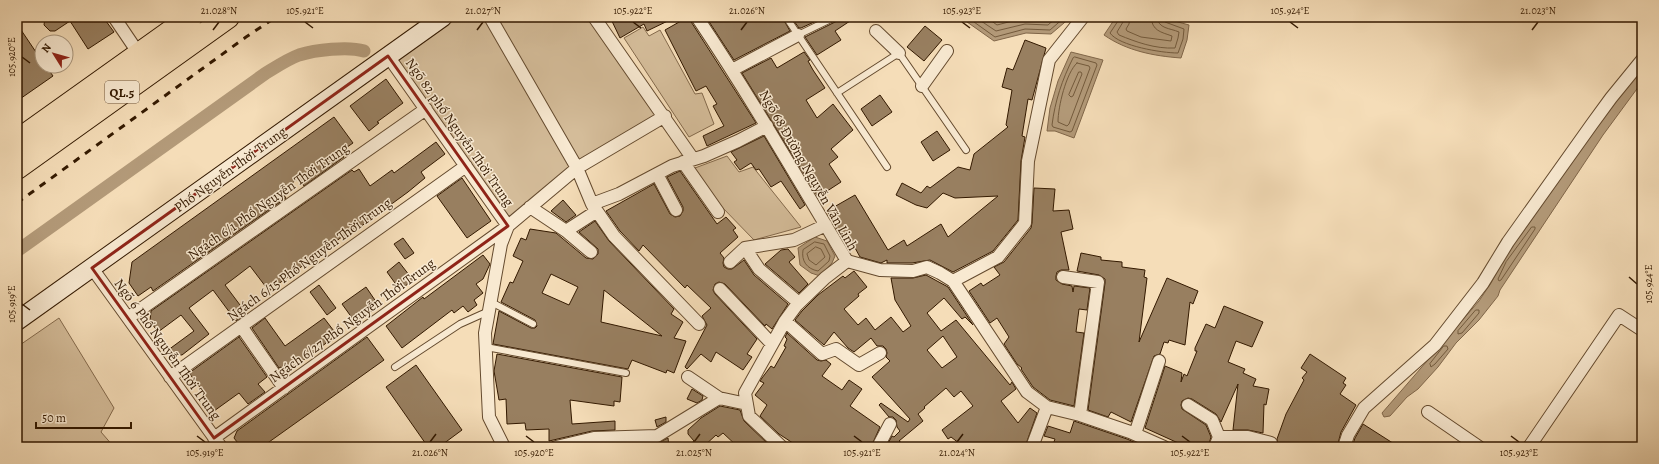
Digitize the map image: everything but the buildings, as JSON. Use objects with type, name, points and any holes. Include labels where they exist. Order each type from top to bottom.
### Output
[{"type":"highway","name":"QL.5","points":[[17,141],[191,17]]},
{"type":"highway","name":"QL.5","points":[[18,166],[228,17]]},
{"type":"street","points":[[114,17],[139,54]]},
{"type":"street","name":"Phố Nguyễn Thời Trung","points":[[17,321],[444,17]]},
{"type":"street","points":[[490,17],[577,168],[595,207],[614,236],[699,324]]},
{"type":"street","points":[[594,17],[665,116],[688,161],[718,212]]},
{"type":"street","name":"Ngõ 68 Đường Nguyễn Văn Linh","points":[[697,17],[767,126],[847,261],[825,278],[799,303],[785,321],[745,393],[747,404]]},
{"type":"street","points":[[953,281],[998,257],[1025,223],[1028,161],[1049,60],[1083,17]]},
{"type":"street","points":[[876,31],[899,53]]},
{"type":"street","points":[[732,70],[798,35]]},
{"type":"street","points":[[922,86],[947,51]]},
{"type":"street","name":"Ngõ 82 phố Nguyễn Thời Trung","points":[[388,56],[508,226]]},
{"type":"street","points":[[1344,447],[1348,435],[1364,408],[1435,345],[1483,283],[1508,242],[1592,124],[1642,60]]},
{"type":"street","name":"Ngách 6/1 Phố Nguyễn Thời Trung","points":[[128,318],[426,109]]},
{"type":"street","name":"Ngách 6/27 Phố Nguyễn Thời Trung","points":[[218,443],[284,388],[508,226],[577,168],[665,116]]},
{"type":"street","points":[[566,231],[595,207],[672,166],[738,141],[767,126]]},
{"type":"street","name":"Ngách 6/15 Phố Nguyễn Thời Trung","points":[[170,377],[466,166]]},
{"type":"street","points":[[657,174],[676,210]]},
{"type":"street","points":[[530,207],[566,231],[591,252]]},
{"type":"street","points":[[730,262],[745,248],[794,240],[826,225]]},
{"type":"street","points":[[504,447],[489,417],[485,333],[501,244],[508,226]]},
{"type":"street","points":[[745,248],[759,269],[799,303]]},
{"type":"street","points":[[847,261],[880,270],[913,271],[926,267],[940,273],[953,281],[1027,392],[1047,407],[1080,415],[1135,434],[1164,447]]},
{"type":"street","name":"Ngõ 6 Phố Nguyễn Thời Trung","points":[[92,268],[218,443]]},
{"type":"street","points":[[1063,277],[1098,282],[1080,415]]},
{"type":"street","points":[[720,289],[772,344]]},
{"type":"street","points":[[1529,447],[1619,315],[1642,330]]},
{"type":"street","points":[[785,321],[822,354],[836,349],[858,365],[880,353]]},
{"type":"street","points":[[241,326],[284,388]]},
{"type":"street","points":[[1135,434],[1159,361]]},
{"type":"street","points":[[688,377],[720,398],[747,404],[749,416],[775,445]]},
{"type":"street","points":[[556,447],[594,438],[657,436],[720,398]]},
{"type":"street","points":[[1188,405],[1212,420],[1217,442],[1248,437],[1271,443]]},
{"type":"street","points":[[1032,447],[1047,407]]},
{"type":"street","points":[[1428,412],[1479,447]]},
{"type":"street","points":[[878,447],[890,424]]},
{"type":"lane","points":[[786,17],[887,167]]},
{"type":"lane","points":[[798,35],[835,17]]},
{"type":"lane","points":[[837,93],[899,53],[966,150]]},
{"type":"lane","points":[[395,368],[460,324],[490,306],[533,324]]},
{"type":"lane","points":[[486,347],[626,373]]},
{"type":"highlighted area","points":[[388,56],[508,226],[214,438],[92,268]]},
{"type":"shaded area","points":[[443,17],[596,17],[665,116],[577,168],[508,226],[388,56]]},
{"type":"shaded area","points":[[643,27],[649,36],[660,30],[695,94],[702,93],[714,124],[689,137],[624,38]]},
{"type":"shaded area","points":[[727,156],[739,172],[753,167],[801,227],[754,240],[687,171]]},
{"type":"shaded area","points":[[59,318],[114,408],[101,432],[114,447],[17,447],[17,347]]},
{"type":"water","points":[[960,17],[1071,17],[1051,34],[1026,33],[994,41]]},
{"type":"water","points":[[1116,17],[1160,17],[1189,25],[1187,40],[1181,58],[1141,52],[1122,45],[1104,35]]},
{"type":"water","points":[[1071,52],[1103,60],[1074,138],[1055,131],[1047,131],[1050,108],[1058,81]]},
{"type":"water","points":[[1642,67],[1642,82],[1603,135],[1500,290],[1498,296],[1479,320],[1456,343],[1438,367],[1418,389],[1407,397],[1390,416],[1384,417],[1382,413],[1479,301],[1491,283],[1503,260],[1611,107]]},
{"type":"water","points":[[815,237],[827,241],[835,256],[832,263],[820,276],[811,273],[800,265],[798,248]]},
{"type":"waterway","points":[[17,251],[282,63],[299,55],[322,50],[349,49],[364,51]]},
{"type":"railway","points":[[17,203],[246,37],[276,17]]}]
